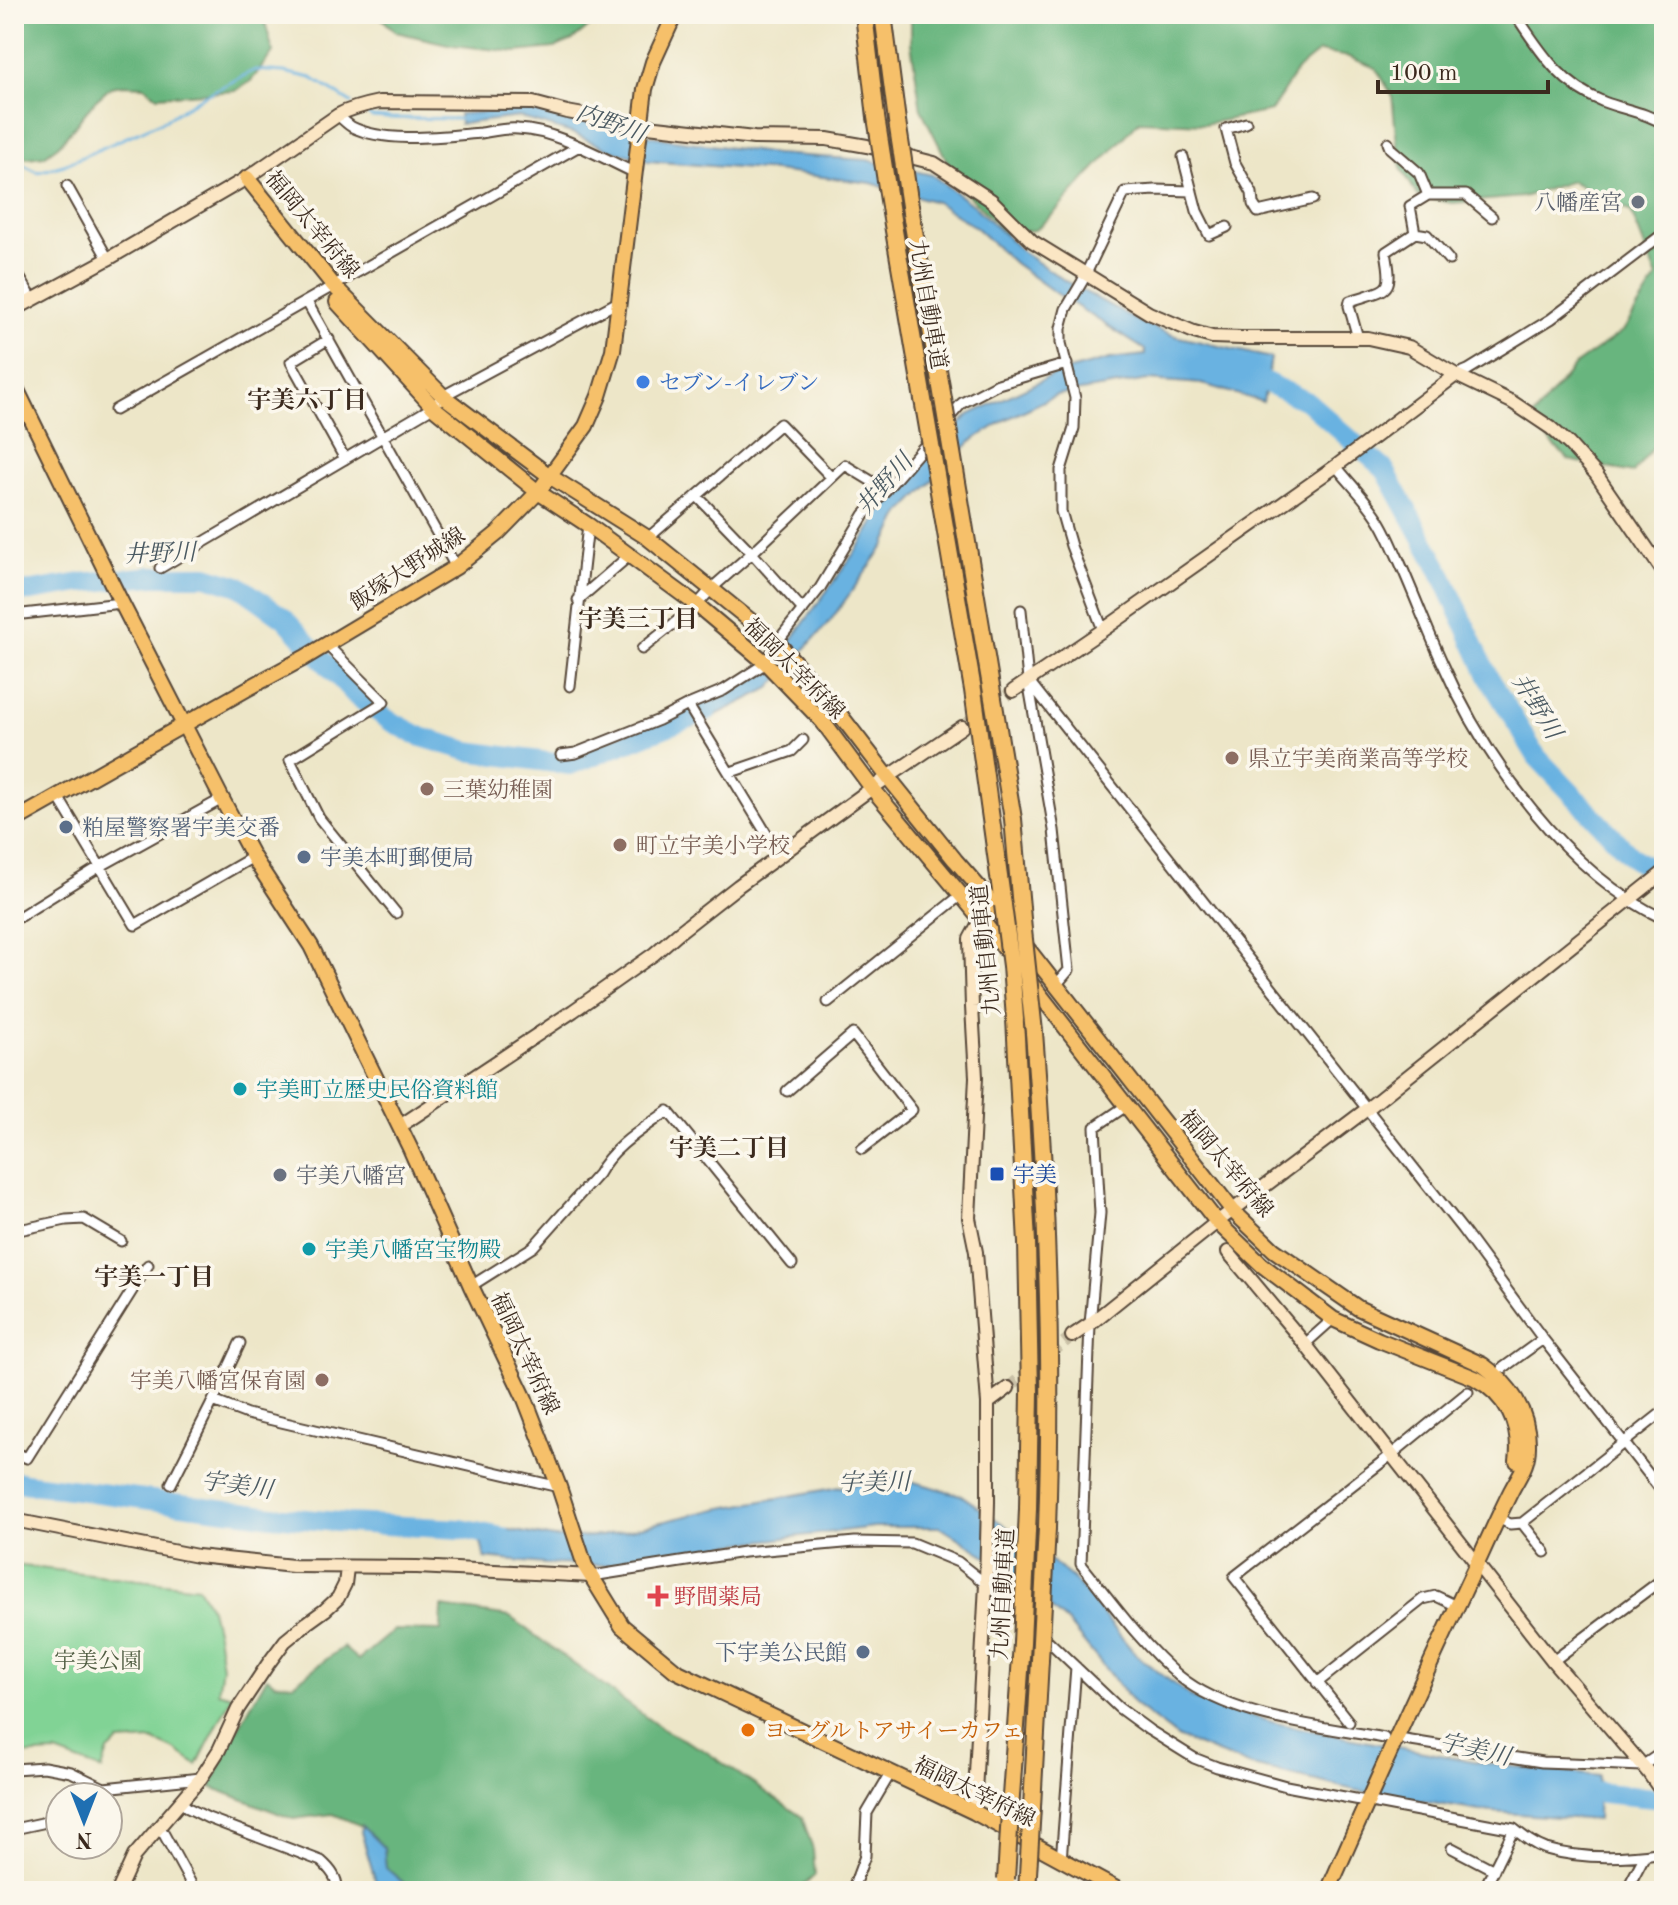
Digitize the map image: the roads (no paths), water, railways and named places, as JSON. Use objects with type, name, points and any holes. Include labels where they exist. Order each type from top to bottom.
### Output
[{"type":"highway","name":"九州自動車道","points":[[864,14],[891,213],[973,690],[1011,966],[1027,1243],[1030,1392],[1022,1643],[1006,1885]]},
{"type":"highway","name":"九州自動車道","points":[[883,14],[912,219],[1009,793],[1034,1032],[1048,1243],[1049,1392],[1047,1528],[1027,1891]]},
{"type":"main road","name":"飯塚大野城線","points":[[14,821],[304,658],[456,567],[498,533],[551,477],[586,426],[613,350],[645,89],[653,62],[675,14]]},
{"type":"main road","name":"福岡太宰府線","points":[[247,178],[330,288],[438,402],[538,492],[697,605],[766,663],[823,722],[1217,1222],[1262,1265],[1333,1319],[1475,1378],[1497,1393],[1509,1409],[1519,1449],[1512,1489]]},
{"type":"main road","name":"福岡太宰府線","points":[[14,384],[120,601],[222,799],[253,857],[311,946],[400,1126],[525,1399],[589,1571],[622,1626],[676,1671],[974,1812],[1120,1891]]},
{"type":"main road","name":"福岡太宰府線","points":[[438,402],[648,538],[777,642],[838,712],[984,893],[1233,1211],[1274,1250],[1358,1308],[1483,1365],[1507,1386],[1520,1407],[1527,1428],[1528,1449],[1524,1470],[1498,1518],[1395,1738],[1328,1891]]},
{"type":"street","points":[[1515,14],[1543,57],[1588,95],[1640,112],[1664,124]]},
{"type":"street","points":[[14,310],[247,178],[342,113],[379,102],[533,103],[638,132],[827,139],[934,163],[991,200],[1032,241],[1084,278],[1149,313],[1194,332],[1212,337],[1368,338],[1409,347],[1456,375],[1512,402],[1551,428],[1596,474],[1664,573]]},
{"type":"street","points":[[342,113],[352,126],[379,135],[453,135],[518,129],[539,132],[634,171]]},
{"type":"street","points":[[1246,123],[1226,129],[1235,163],[1252,193],[1258,212],[1313,199]]},
{"type":"street","points":[[1388,143],[1419,173],[1428,195]]},
{"type":"street","points":[[115,410],[579,146]]},
{"type":"street","points":[[1183,157],[1197,211],[1209,235],[1227,227]]},
{"type":"street","points":[[67,186],[108,259]]},
{"type":"street","points":[[1103,630],[1061,511],[1061,470],[1074,428],[1075,398],[1061,343],[1061,328],[1066,309],[1125,192],[1192,191]]},
{"type":"street","points":[[1415,233],[1410,206],[1428,195],[1466,195],[1492,217]]},
{"type":"street","points":[[1358,338],[1350,301],[1382,290],[1389,284],[1391,277],[1386,252],[1415,233],[1427,235],[1449,260]]},
{"type":"street","points":[[1013,691],[1337,465],[1456,375],[1551,319],[1659,237],[1664,239]]},
{"type":"street","points":[[14,268],[33,300]]},
{"type":"street","points":[[307,302],[456,567]]},
{"type":"street","points":[[160,568],[438,402],[618,302]]},
{"type":"street","points":[[329,339],[291,362],[345,459]]},
{"type":"street","points":[[561,755],[576,753],[659,720],[724,690],[766,663],[777,642],[843,552],[864,515],[962,403],[998,384],[1067,364]]},
{"type":"street","points":[[648,538],[780,424],[831,477]]},
{"type":"street","points":[[642,649],[697,605],[845,465],[886,490]]},
{"type":"street","points":[[1337,465],[1381,522],[1443,665],[1478,731],[1509,778],[1534,811],[1574,854],[1615,890],[1632,897],[1664,919]]},
{"type":"street","points":[[697,496],[803,610]]},
{"type":"street","points":[[570,686],[588,525]]},
{"type":"street","points":[[578,600],[630,555]]},
{"type":"street","points":[[14,615],[120,601]]},
{"type":"street","points":[[1021,610],[1028,680],[1054,830],[1069,970],[1056,985]]},
{"type":"street","points":[[324,646],[384,702],[290,760],[319,818],[396,913]]},
{"type":"street","points":[[1028,680],[1462,1229],[1664,1494]]},
{"type":"street","points":[[690,706],[780,856]]},
{"type":"street","points":[[400,1126],[654,954],[690,923],[872,788],[962,727]]},
{"type":"street","points":[[731,772],[792,751],[803,740]]},
{"type":"street","points":[[57,795],[135,925],[253,857]]},
{"type":"street","points":[[14,920],[99,867],[222,799]]},
{"type":"street","points":[[1072,1336],[1367,1109],[1664,872]]},
{"type":"street","points":[[828,1002],[961,895]]},
{"type":"street","points":[[974,1812],[988,1502],[988,1403],[976,1252],[969,1218],[976,1077],[970,939],[981,919]]},
{"type":"street","points":[[787,1091],[853,1034],[912,1110],[862,1149]]},
{"type":"street","points":[[1126,1106],[1095,1127],[1100,1213],[1090,1324],[1081,1564],[1142,1638],[1180,1676],[1214,1698],[1263,1715],[1542,1762],[1645,1769],[1664,1751]]},
{"type":"street","points":[[471,1286],[533,1247],[598,1174],[605,1161],[668,1111],[792,1264]]},
{"type":"street","points":[[14,1231],[84,1219],[121,1241]]},
{"type":"street","points":[[1228,1252],[1305,1344],[1553,1661],[1664,1795]]},
{"type":"street","points":[[14,1452],[27,1458],[148,1265]]},
{"type":"street","points":[[1305,1344],[1333,1319]]},
{"type":"street","points":[[1503,1368],[1543,1339]]},
{"type":"street","points":[[171,1484],[240,1343]]},
{"type":"street","points":[[988,1403],[1008,1388]]},
{"type":"street","points":[[1349,1722],[1234,1577],[1468,1392]]},
{"type":"street","points":[[213,1401],[247,1414],[559,1487]]},
{"type":"street","points":[[1498,1518],[1510,1524],[1522,1523],[1664,1411]]},
{"type":"street","points":[[14,1520],[197,1556],[347,1568],[589,1571],[855,1542],[912,1543],[958,1562],[986,1580],[1119,1708],[1194,1758],[1286,1786],[1514,1829],[1544,1848],[1601,1856],[1664,1852]]},
{"type":"street","points":[[1522,1523],[1545,1552]]},
{"type":"street","points":[[118,1891],[134,1856],[201,1778],[219,1750],[238,1709],[285,1641],[338,1598],[345,1584],[347,1568]]},
{"type":"street","points":[[1553,1661],[1664,1578]]},
{"type":"street","points":[[1317,1683],[1423,1599],[1436,1596],[1457,1606]]},
{"type":"street","points":[[1061,1861],[1076,1667]]},
{"type":"street","points":[[14,1769],[44,1767],[71,1772],[90,1781]]},
{"type":"street","points":[[852,1891],[865,1856],[867,1813],[890,1774]]},
{"type":"street","points":[[124,1786],[201,1778]]},
{"type":"street","points":[[182,1803],[208,1818],[321,1861],[338,1883],[334,1891]]},
{"type":"street","points":[[14,1829],[44,1822]]},
{"type":"street","points":[[160,1827],[195,1891]]},
{"type":"street","points":[[1483,1891],[1514,1829]]},
{"type":"street","points":[[1452,1848],[1494,1870]]},
{"type":"street","points":[[1626,1891],[1645,1855]]},
{"type":"water","points":[[526,109],[667,139],[775,154],[867,160],[932,175],[974,206],[1024,253],[1067,282],[1136,320],[1175,336],[1271,358],[1263,402],[1203,384],[1148,380],[1056,395],[1005,420],[973,440],[901,513],[885,545],[830,621],[770,688],[692,727],[678,715],[740,687],[759,674],[793,638],[862,542],[893,492],[969,415],[1055,374],[1110,359],[1145,355],[1145,350],[1050,289],[1014,263],[975,227],[936,202],[871,183],[775,171],[648,161],[519,117],[460,124],[459,114]]},
{"type":"water","points":[[896,1477],[961,1495],[1007,1527],[1074,1579],[1136,1655],[1194,1699],[1276,1723],[1358,1740],[1490,1764],[1598,1776],[1597,1820],[1480,1811],[1355,1790],[1248,1765],[1179,1738],[1135,1705],[1068,1623],[1002,1566],[940,1527],[874,1527],[727,1545],[614,1565],[543,1564],[485,1558],[476,1524],[554,1538],[601,1536],[717,1509]]},
{"type":"water","points":[[362,1826],[384,1848],[386,1868],[413,1891],[374,1891],[377,1886],[361,1832]]},
{"type":"waterway","name":"内野川","points":[[14,160],[38,172],[64,165],[165,120],[255,70],[312,78],[351,103]]},
{"type":"waterway","name":"内野川","points":[[361,109],[372,117],[463,119]]},
{"type":"waterway","name":"井野川","points":[[1242,373],[1308,402],[1385,470],[1440,570],[1489,678],[1537,757],[1634,859],[1664,878]]},
{"type":"waterway","name":"井野川","points":[[14,592],[153,576],[206,576],[239,586],[284,618],[357,697],[390,721],[421,737],[468,751],[570,765],[707,711]]},
{"type":"waterway","name":"宇美川","points":[[14,1480],[272,1516],[461,1529],[502,1537]]},
{"type":"waterway","name":"宇美川","points":[[1573,1790],[1664,1799]]},
{"type":"tunnel","points":[[962,727],[1013,691]]},
{"type":"tunnel","points":[[1008,1388],[1072,1336]]},
{"type":"place","name":"八幡産宮","points":[[1638,202]]},
{"type":"place","name":"セブン-イレブン","points":[[643,382]]},
{"type":"place","name":"県立宇美商業高等学校","points":[[1232,758]]},
{"type":"place","name":"三葉幼稚園","points":[[427,789]]},
{"type":"place","name":"粕屋警察署宇美交番","points":[[66,827]]},
{"type":"place","name":"町立宇美小学校","points":[[620,845]]},
{"type":"place","name":"宇美本町郵便局","points":[[304,857]]},
{"type":"place","name":"宇美町立歴史民俗資料館","points":[[240,1089]]},
{"type":"place","name":"宇美","points":[[997,1174]]},
{"type":"place","name":"宇美八幡宮","points":[[280,1175]]},
{"type":"place","name":"宇美八幡宮宝物殿","points":[[309,1249]]},
{"type":"place","name":"宇美八幡宮保育園","points":[[322,1380]]},
{"type":"place","name":"野間薬局","points":[[658,1596]]},
{"type":"place","name":"下宇美公民館","points":[[863,1652]]},
{"type":"place","name":"ヨーグルトアサイーカフェ","points":[[748,1730]]},
{"type":"district","name":"宇美六丁目","points":[[307,400]]},
{"type":"district","name":"宇美三丁目","points":[[638,619]]},
{"type":"district","name":"宇美二丁目","points":[[729,1148]]},
{"type":"district","name":"宇美一丁目","points":[[154,1277]]},
{"type":"park label","name":"宇美公園","points":[[98,1660]]}]
